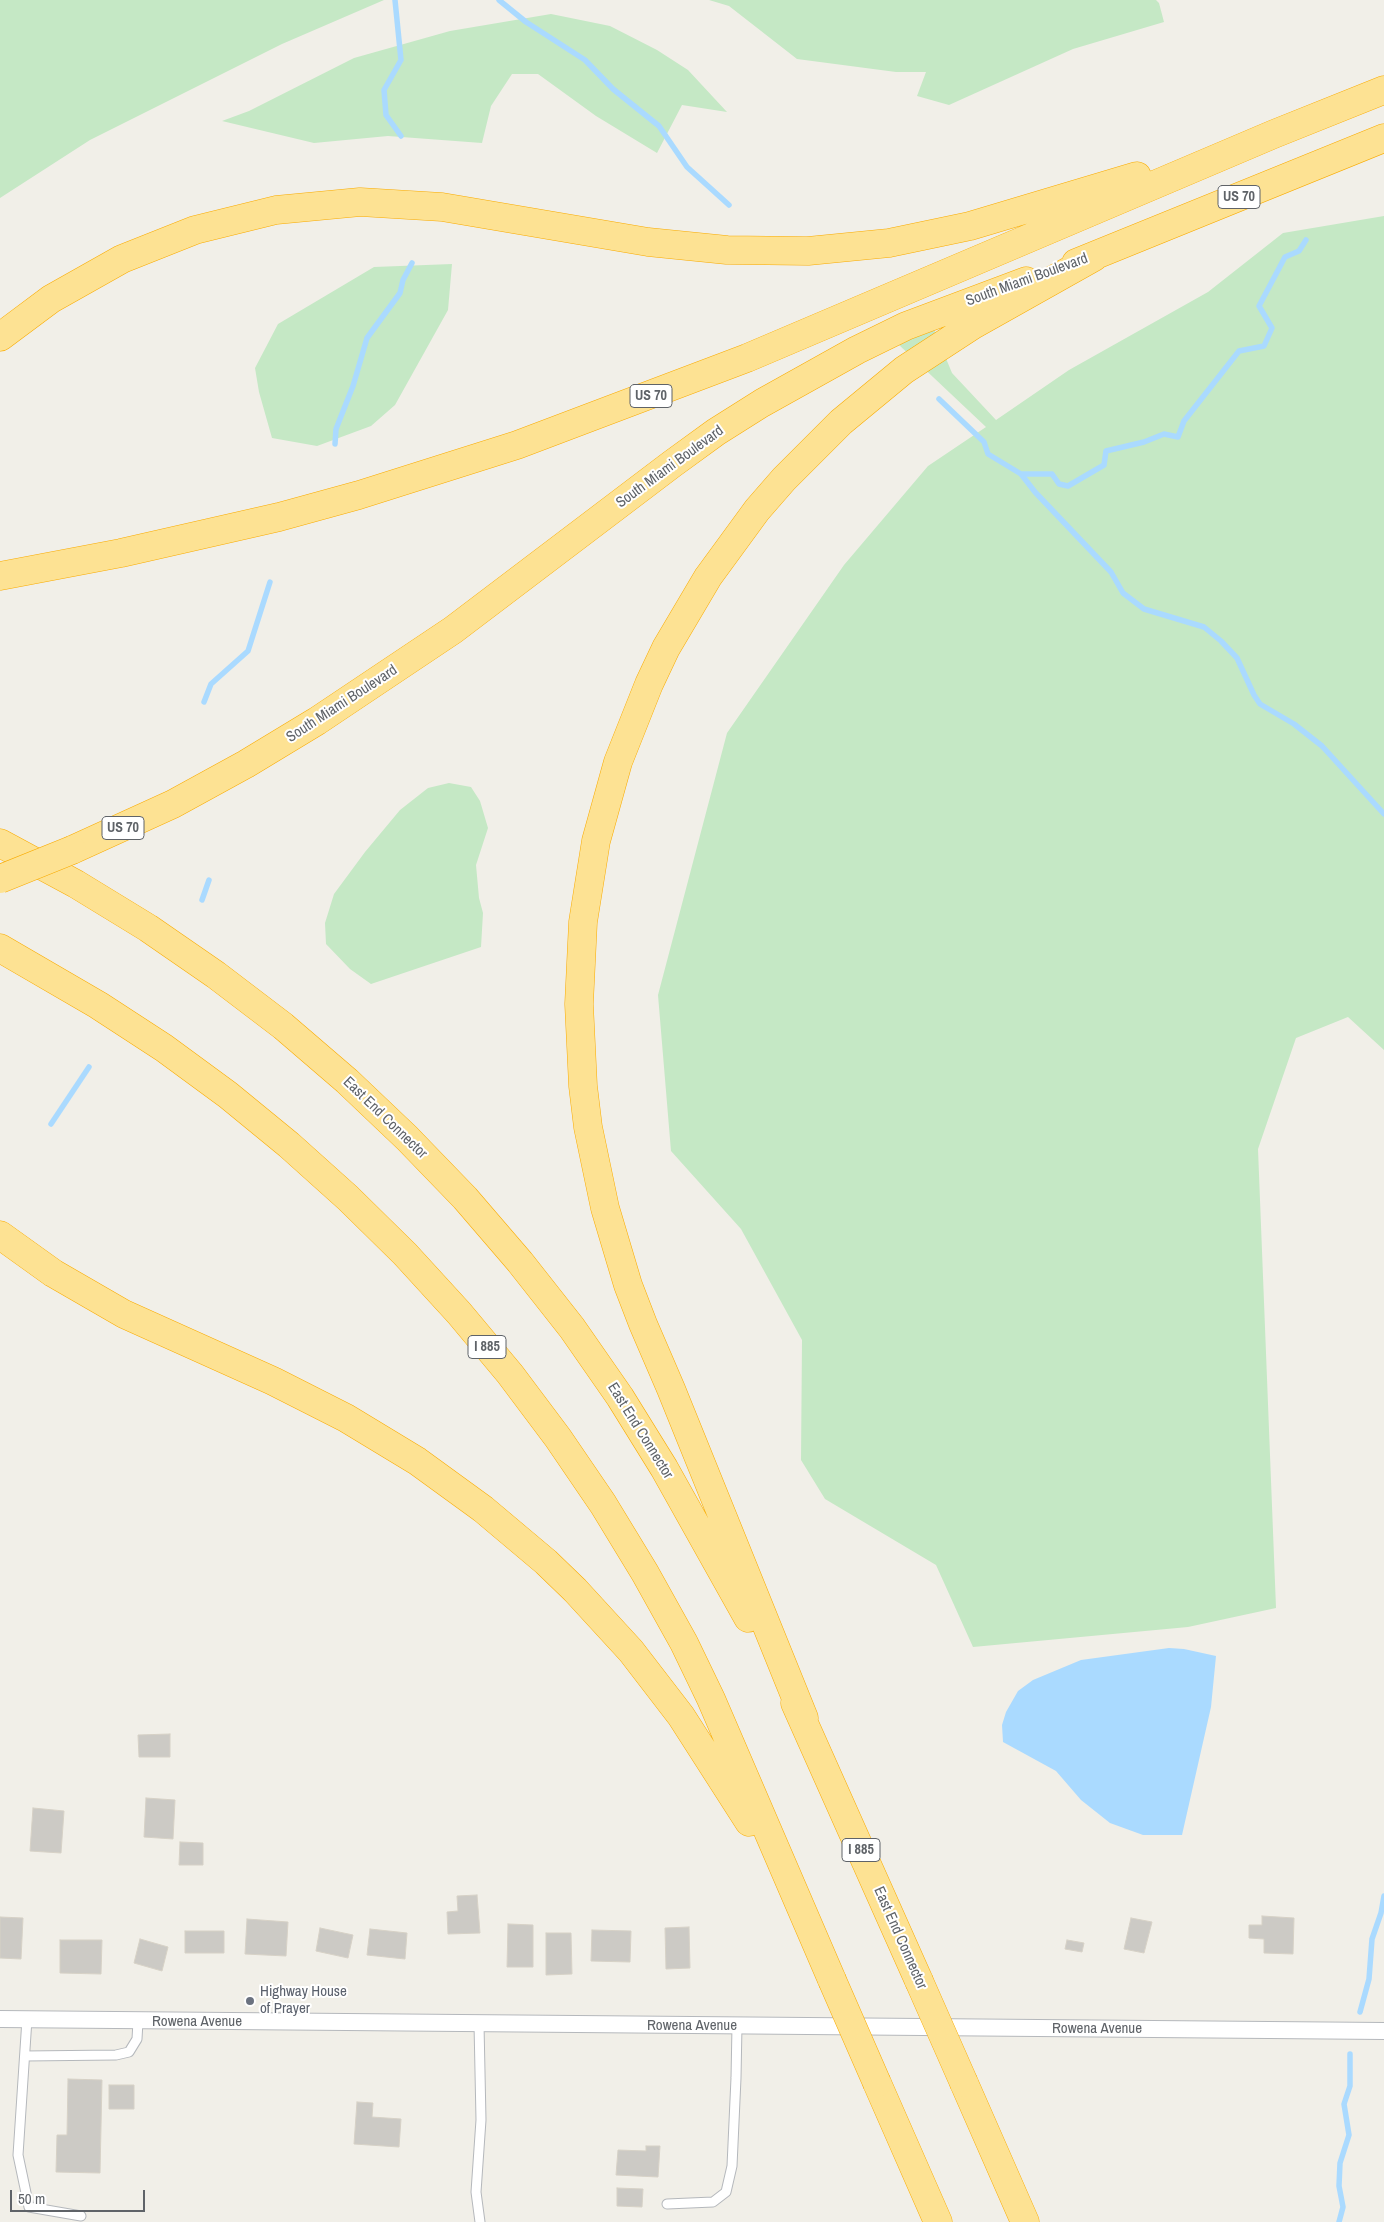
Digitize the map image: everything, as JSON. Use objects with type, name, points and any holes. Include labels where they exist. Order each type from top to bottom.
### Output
[{"type":"highway","name":"US 70","points":[[0,576],[121,553],[279,517],[359,495],[517,445],[747,358],[1274,134],[1384,90]]},
{"type":"highway","points":[[0,337],[51,299],[122,259],[195,230],[276,210],[360,202],[401,204],[458,210],[687,247],[768,252],[833,249],[889,243],[970,226],[1274,134]]},
{"type":"highway","name":"South Miami Boulevard","points":[[0,879],[72,850],[173,804],[246,764],[325,716],[453,630],[628,496],[716,432],[810,376],[906,326],[957,305],[1094,256],[1384,138]]},
{"type":"highway","points":[[804,1718],[671,1388],[643,1324],[626,1278],[605,1208],[588,1127],[583,1086],[580,1029],[580,964],[583,922],[596,841],[618,762],[649,684],[666,648],[708,577],[757,510],[811,450],[840,422],[885,385],[973,325],[1094,256]]},
{"type":"highway","name":"East End Connector","points":[[0,843],[76,884],[148,928],[261,1009],[347,1081],[407,1138],[465,1198],[555,1306],[620,1397],[664,1468],[804,1718],[1025,2222]]},
{"type":"highway","name":"I 885","points":[[0,948],[98,1005],[164,1048],[228,1095],[348,1198],[459,1313],[510,1374],[558,1438],[603,1504],[646,1573],[684,1643],[711,1699],[795,1897],[938,2222]]},
{"type":"highway","points":[[0,1235],[52,1273],[102,1302],[273,1381],[375,1434],[451,1484],[515,1534],[576,1590],[657,1683],[704,1750],[795,1897]]},
{"type":"street","name":"Rowena Avenue","points":[[0,2019],[1384,2031]]},
{"type":"lane","points":[[27,2019],[18,2156],[29,2207],[81,2216]]},
{"type":"lane","points":[[25,2056],[116,2055],[129,2052],[137,2039],[138,2021]]},
{"type":"lane","points":[[479,2024],[482,2120],[476,2192],[480,2222]]},
{"type":"lane","points":[[667,2204],[712,2202],[726,2192],[732,2166],[736,2026]]},
{"type":"green space","points":[[0,0],[384,0],[282,44],[90,140],[0,198]]},
{"type":"green space","points":[[709,0],[1156,0],[1159,3],[1164,22],[1073,49],[949,105],[917,96],[926,72],[896,72],[797,59],[729,6]]},
{"type":"green space","points":[[551,14],[610,26],[657,50],[688,70],[727,112],[682,105],[657,153],[596,116],[538,74],[512,74],[491,106],[482,143],[388,136],[314,143],[222,121],[249,111],[354,58],[450,31]]},
{"type":"green space","points":[[1384,216],[1384,1050],[1348,1017],[1296,1038],[1258,1149],[1276,1608],[1188,1627],[973,1647],[936,1565],[825,1499],[801,1460],[802,1340],[741,1229],[671,1151],[658,995],[727,733],[844,565],[928,466],[986,427],[898,344],[933,327],[952,373],[996,420],[1069,370],[1208,292],[1283,233]]},
{"type":"green space","points":[[452,264],[448,310],[395,405],[371,426],[317,446],[272,438],[259,392],[255,368],[278,324],[374,267]]},
{"type":"green space","points":[[449,783],[471,787],[480,801],[488,828],[476,865],[479,898],[483,913],[481,947],[371,984],[350,969],[326,944],[325,923],[334,894],[365,852],[400,810],[428,788]]},
{"type":"water","points":[[1169,1648],[1184,1649],[1216,1656],[1211,1707],[1182,1835],[1143,1835],[1110,1823],[1081,1800],[1056,1771],[1003,1742],[1002,1725],[1006,1712],[1018,1691],[1033,1680],[1081,1660]]},
{"type":"building","points":[[170,1734],[170,1757],[139,1757],[138,1735]]},
{"type":"building","points":[[146,1798],[175,1800],[173,1839],[144,1837]]},
{"type":"building","points":[[33,1808],[64,1811],[61,1853],[30,1851]]},
{"type":"building","points":[[180,1842],[203,1843],[203,1865],[179,1865]]},
{"type":"building","points":[[477,1895],[480,1933],[448,1934],[447,1912],[458,1911],[457,1896]]},
{"type":"building","points":[[1262,1916],[1294,1918],[1293,1954],[1264,1953],[1264,1939],[1249,1938],[1249,1925],[1262,1925]]},
{"type":"building","points":[[0,1917],[23,1918],[21,1959],[0,1958]]},
{"type":"building","points":[[1131,1918],[1152,1922],[1144,1953],[1124,1949]]},
{"type":"building","points":[[247,1919],[288,1922],[286,1956],[245,1954]]},
{"type":"building","points":[[508,1924],[533,1925],[533,1967],[507,1967]]},
{"type":"building","points":[[689,1927],[690,1968],[666,1969],[665,1928]]},
{"type":"building","points":[[320,1928],[353,1935],[348,1958],[316,1951]]},
{"type":"building","points":[[370,1929],[407,1933],[405,1959],[367,1955]]},
{"type":"building","points":[[592,1930],[631,1931],[630,1962],[591,1961]]},
{"type":"building","points":[[185,1931],[224,1931],[224,1953],[185,1953]]},
{"type":"building","points":[[546,1933],[571,1933],[572,1974],[546,1975]]},
{"type":"building","points":[[140,1939],[168,1947],[162,1971],[134,1963]]},
{"type":"building","points":[[60,1940],[102,1940],[101,1974],[60,1973]]},
{"type":"building","points":[[1067,1940],[1084,1943],[1082,1952],[1065,1949]]},
{"type":"building","points":[[68,2079],[102,2080],[100,2173],[56,2172],[57,2135],[67,2135]]},
{"type":"building","points":[[109,2085],[134,2085],[134,2109],[109,2109]]},
{"type":"building","points":[[357,2102],[373,2103],[372,2117],[401,2119],[399,2147],[354,2144]]},
{"type":"building","points":[[646,2146],[660,2146],[658,2177],[616,2175],[618,2150],[646,2151]]},
{"type":"building","points":[[617,2188],[643,2189],[642,2207],[617,2206]]},
{"type":"waterway","points":[[395,0],[401,60],[384,90],[386,115],[401,136]]},
{"type":"waterway","points":[[499,0],[526,22],[585,60],[613,89],[659,126],[687,167],[729,205]]},
{"type":"waterway","points":[[1021,474],[1052,474],[1059,484],[1068,486],[1104,465],[1106,451],[1144,442],[1164,434],[1178,437],[1184,421],[1239,351],[1264,346],[1272,328],[1259,306],[1285,257],[1299,251],[1306,240]]},
{"type":"waterway","points":[[335,444],[336,429],[353,386],[367,338],[400,293],[403,280],[412,263]]},
{"type":"waterway","points":[[939,399],[984,442],[988,454],[1021,474],[1035,492],[1111,572],[1123,593],[1144,609],[1204,627],[1221,641],[1237,658],[1260,704],[1294,724],[1322,746],[1384,814]]},
{"type":"waterway","points":[[204,702],[211,684],[248,651],[270,582]]},
{"type":"waterway","points":[[202,900],[209,880]]},
{"type":"waterway","points":[[51,1124],[89,1067]]},
{"type":"waterway","points":[[1360,2012],[1369,1979],[1372,1939],[1381,1913],[1384,1896]]},
{"type":"waterway","points":[[1339,2222],[1343,2207],[1339,2186],[1340,2163],[1349,2135],[1344,2104],[1350,2086],[1350,2054]]},
{"type":"place","name":"Highway House of Prayer","points":[[250,2001]]}]
